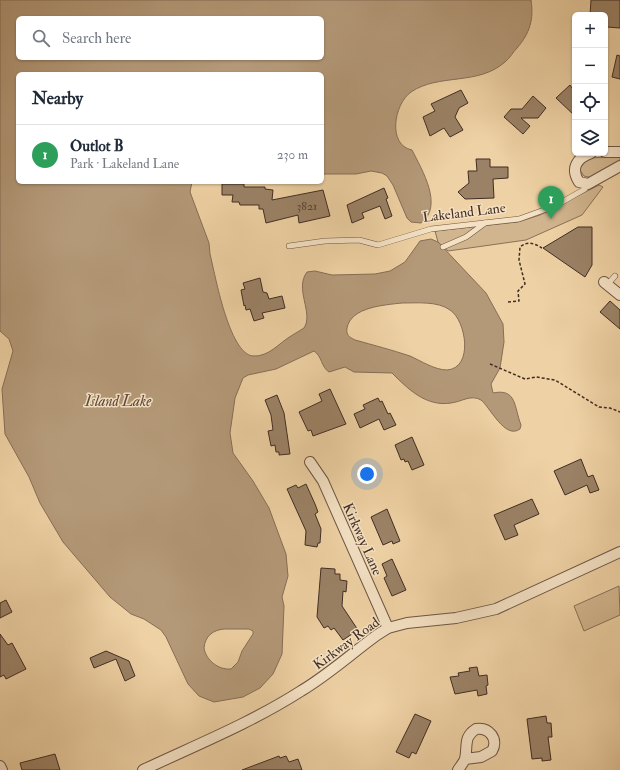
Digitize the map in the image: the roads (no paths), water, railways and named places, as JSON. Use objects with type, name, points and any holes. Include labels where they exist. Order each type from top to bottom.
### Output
[{"type":"street","points":[[608,152],[620,152]]},
{"type":"street","points":[[583,156],[577,161],[574,167],[576,177],[579,182],[588,184]]},
{"type":"street","name":"Lakeland Lane","points":[[588,184],[620,166]]},
{"type":"street","points":[[606,283],[620,295]]},
{"type":"street","name":"Kirkway Lane","points":[[310,462],[322,481],[388,628]]},
{"type":"street","name":"Kirkway Road","points":[[143,770],[230,730],[283,702],[314,683],[376,635],[388,628],[407,623],[471,616],[496,609],[620,552]]},
{"type":"street","points":[[458,770],[465,759]]},
{"type":"street","points":[[0,766],[2,770]]},
{"type":"lane","name":"Lakeland Lane","points":[[289,246],[325,240],[359,240],[378,245],[431,229],[519,219],[538,214],[572,197],[585,189],[588,184]]},
{"type":"lane","points":[[444,247],[466,237],[485,223]]},
{"type":"lane","points":[[606,283],[615,276]]},
{"type":"water","name":"Island Lake","points":[[0,0],[531,0],[532,13],[528,31],[505,62],[483,74],[446,80],[422,86],[411,92],[400,105],[397,114],[396,133],[399,141],[404,147],[412,150],[425,177],[431,198],[431,207],[428,216],[421,223],[411,222],[407,218],[393,185],[387,176],[382,173],[371,171],[356,174],[324,174],[324,72],[16,72],[16,184],[192,184],[190,192],[209,243],[210,254],[224,312],[237,342],[244,352],[253,356],[259,356],[269,352],[304,328],[307,315],[302,286],[307,272],[315,271],[332,275],[375,274],[390,271],[405,262],[420,241],[431,239],[438,242],[486,293],[503,324],[504,342],[500,368],[491,384],[493,393],[507,393],[513,400],[521,425],[520,429],[514,431],[503,427],[485,404],[477,398],[442,404],[433,402],[418,396],[392,373],[354,372],[345,367],[329,372],[324,367],[317,353],[314,351],[276,369],[248,375],[243,378],[235,398],[230,433],[233,453],[253,481],[269,508],[286,554],[288,576],[282,597],[284,606],[282,654],[273,674],[260,688],[243,697],[214,702],[199,696],[188,684],[166,637],[161,630],[144,619],[131,614],[110,597],[63,542],[40,503],[29,477],[5,434],[2,389],[13,351],[9,339],[0,331]],"holes":[[[402,303],[427,303],[440,305],[456,315],[460,323],[465,343],[464,353],[461,361],[456,367],[447,370],[438,369],[410,356],[355,340],[348,336],[347,328],[350,321],[361,311],[378,306]],[[224,629],[249,629],[253,631],[253,634],[242,651],[238,662],[231,669],[222,668],[213,663],[207,656],[204,648],[206,640],[210,634]]]},
{"type":"place","name":"Outlot B","points":[[551,219]]}]
